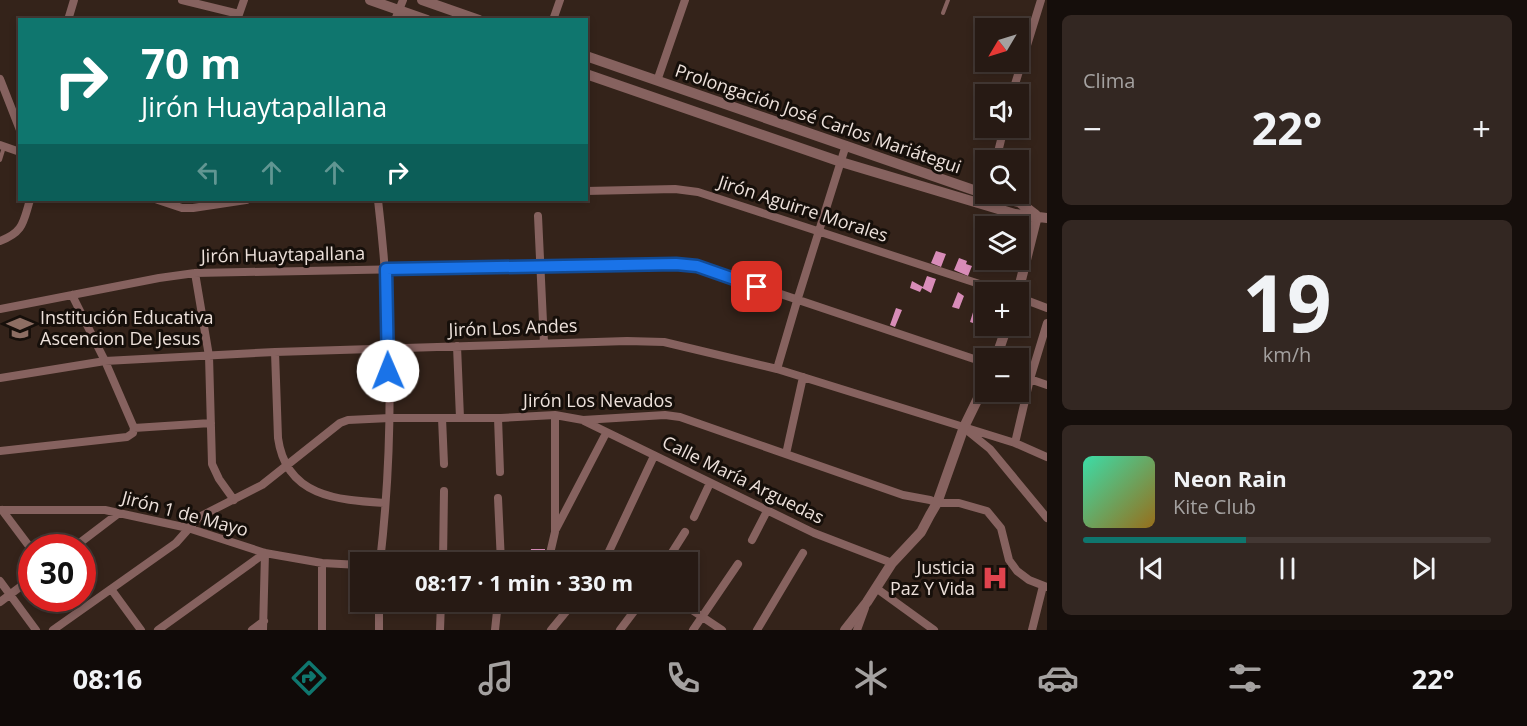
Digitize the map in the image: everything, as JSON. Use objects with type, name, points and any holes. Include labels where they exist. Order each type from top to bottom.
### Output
[{"type":"street","points":[[69,18],[75,0]]},
{"type":"street","points":[[182,0],[238,17],[244,0]]},
{"type":"street","points":[[370,0],[421,18]]},
{"type":"street","points":[[422,0],[473,18]]},
{"type":"street","points":[[554,18],[560,0]]},
{"type":"street","points":[[657,81],[685,0]]},
{"type":"street","points":[[1015,84],[1041,0]]},
{"type":"street","name":"Prolongación José Carlos Mariátegui","points":[[588,57],[975,190]]},
{"type":"street","name":"Prolongación José Carlos Mariátegui","points":[[588,75],[841,162],[1015,214],[1042,217]]},
{"type":"street","points":[[0,79],[18,125]]},
{"type":"street","points":[[777,369],[846,145]]},
{"type":"street","points":[[2,146],[18,151]]},
{"type":"street","name":"Jirón Aguirre Morales","points":[[588,191],[675,189],[698,192],[975,283]]},
{"type":"street","points":[[0,241],[13,236],[21,229],[30,201]]},
{"type":"street","points":[[164,201],[193,208],[239,201]]},
{"type":"street","points":[[378,201],[386,269],[390,418],[381,552]]},
{"type":"street","name":"Prolongación José Carlos Mariátegui","points":[[1022,204],[1042,217]]},
{"type":"street","points":[[537,216],[543,344]]},
{"type":"street","points":[[1021,282],[1042,217]]},
{"type":"street","name":"Jirón Huaytapallana","points":[[0,309],[195,273],[676,264],[697,266],[975,359]]},
{"type":"street","points":[[195,273],[209,356],[212,464],[219,479],[234,500]]},
{"type":"street","points":[[72,295],[105,361],[133,430]]},
{"type":"street","points":[[1029,301],[1047,308]]},
{"type":"street","points":[[1015,443],[1030,379],[1047,323]]},
{"type":"street","name":"Jirón Los Andes","points":[[0,378],[105,361],[388,348],[627,341],[664,342],[777,369],[1015,443],[1047,457]]},
{"type":"street","points":[[457,346],[460,418]]},
{"type":"street","points":[[275,352],[278,438],[280,450],[287,465],[302,484],[311,490],[339,500],[385,503]]},
{"type":"street","points":[[786,454],[803,377]]},
{"type":"street","points":[[1030,379],[1047,385]]},
{"type":"street","points":[[845,630],[867,602],[892,562],[921,531],[937,503],[964,427],[976,402]]},
{"type":"street","name":"Jirón Los Nevados","points":[[53,630],[176,543],[200,517],[262,485],[340,423],[348,420],[390,418],[555,416],[583,420],[665,415],[680,417],[903,495],[937,503],[975,506],[987,512],[1000,528],[1009,560],[1017,571],[1029,580],[1045,586]]},
{"type":"street","points":[[550,552],[555,532],[555,416]]},
{"type":"street","points":[[442,418],[444,464]]},
{"type":"street","points":[[498,418],[500,472]]},
{"type":"street","name":"Calle María Arguedas","points":[[583,420],[814,533],[892,562]]},
{"type":"street","points":[[0,450],[127,437],[133,430],[211,423]]},
{"type":"street","points":[[964,427],[990,449],[1047,518]]},
{"type":"street","points":[[555,532],[604,437]]},
{"type":"street","points":[[608,552],[654,456]]},
{"type":"street","points":[[694,517],[710,483]]},
{"type":"street","points":[[442,552],[444,491]]},
{"type":"street","points":[[498,498],[501,552]]},
{"type":"street","points":[[1,510],[20,534]]},
{"type":"street","name":"Jirón 1 de Mayo","points":[[1,510],[105,510],[188,528],[265,553],[321,563],[350,564]]},
{"type":"street","points":[[752,540],[767,511]]},
{"type":"street","points":[[91,534],[119,513]]},
{"type":"street","points":[[672,552],[685,532]]},
{"type":"street","points":[[252,630],[264,626],[265,553]]},
{"type":"street","points":[[158,630],[265,553]]},
{"type":"street","points":[[758,630],[803,553]]},
{"type":"street","points":[[321,563],[322,630]]},
{"type":"street","points":[[693,630],[738,564]]},
{"type":"street","points":[[0,581],[36,630]]},
{"type":"street","points":[[1032,630],[1045,586]]},
{"type":"street","points":[[876,588],[934,630]]},
{"type":"street","points":[[0,602],[18,589]]},
{"type":"street","points":[[111,589],[141,630]]},
{"type":"street","points":[[858,630],[867,602]]},
{"type":"street","points":[[379,612],[379,630]]},
{"type":"street","points":[[440,630],[441,612]]},
{"type":"street","points":[[495,630],[497,612]]},
{"type":"street","points":[[551,630],[566,612]]},
{"type":"street","points":[[621,630],[634,612]]},
{"type":"street","points":[[695,612],[722,630]]},
{"type":"lane","points":[[943,13],[948,0]]},
{"type":"lane","points":[[0,160],[2,146]]},
{"type":"building","points":[[936,251],[946,254],[941,267],[931,263]]},
{"type":"building","points":[[959,258],[972,266],[968,276],[954,270]]},
{"type":"building","points":[[927,276],[936,279],[931,293],[922,288],[920,292],[910,288],[912,281],[923,287]]},
{"type":"building","points":[[958,292],[964,296],[959,309],[952,307]]},
{"type":"building","points":[[896,308],[902,310],[895,327],[890,325]]},
{"type":"building","points":[[974,309],[975,309],[975,324],[970,322]]},
{"type":"building","points":[[531,549],[545,549],[545,552],[531,552]]},
{"type":"place","name":"Institución Educativa Ascencion De Jesus","points":[[20,328]]},
{"type":"place","name":"Justicia Paz Y Vida","points":[[995,578]]},
{"type":"route","points":[[388,371],[386,269],[676,264],[697,266],[757,287]]}]
